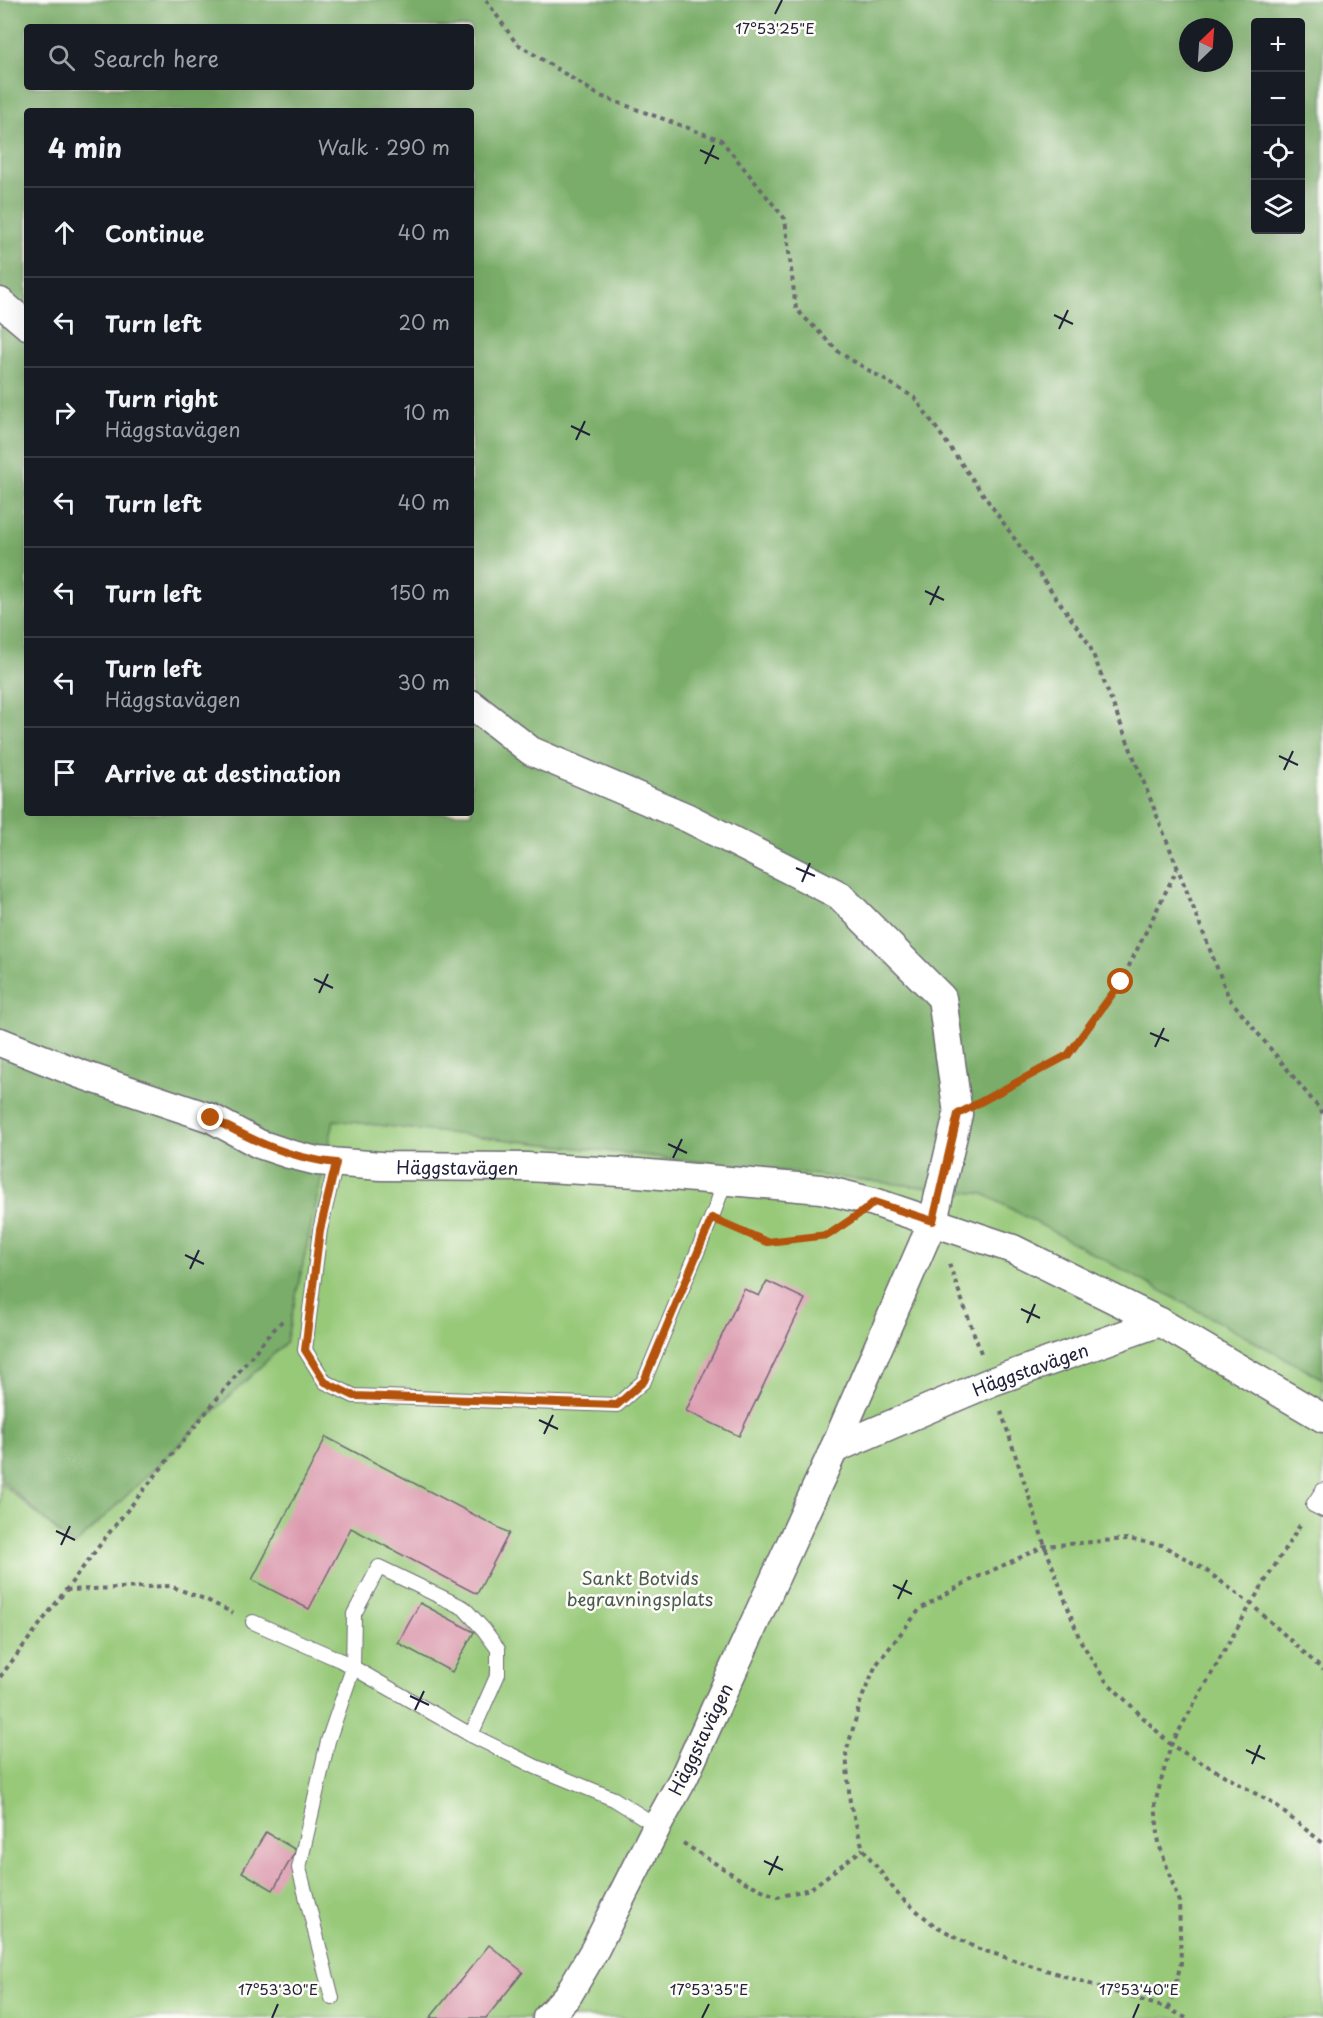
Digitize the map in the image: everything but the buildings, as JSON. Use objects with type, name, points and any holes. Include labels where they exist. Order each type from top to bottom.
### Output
[{"type":"street","points":[[0,302],[24,322]]},
{"type":"street","points":[[474,706],[531,751],[688,818],[839,895],[942,998],[958,1114],[933,1221]]},
{"type":"street","name":"Häggstavägen","points":[[0,1042],[80,1074],[211,1118],[259,1143],[288,1154],[317,1161],[381,1166],[537,1167],[638,1173],[822,1189],[874,1202],[1013,1250],[1160,1322],[1323,1418]]},
{"type":"street","name":"Häggstavägen","points":[[547,2018],[568,1995],[595,1949],[689,1767],[834,1449],[933,1221]]},
{"type":"street","name":"Häggstavägen","points":[[834,1449],[991,1382],[1160,1322]]},
{"type":"lane","points":[[336,1163],[320,1230],[305,1350],[325,1382],[354,1396],[617,1405],[644,1381],[712,1218],[725,1181]]},
{"type":"lane","points":[[1318,1507],[1323,1490]]},
{"type":"lane","points":[[332,1998],[299,1868],[328,1741],[353,1668],[354,1614],[380,1567],[464,1608],[498,1649],[498,1674],[471,1735]]},
{"type":"lane","points":[[253,1622],[353,1668],[471,1735],[536,1767],[614,1799],[657,1826]]},
{"type":"path","points":[[486,0],[516,43],[600,96],[721,140],[785,219],[796,309],[840,353],[915,398],[1089,644],[1229,998],[1323,1113]]},
{"type":"path","points":[[958,1114],[1068,1055],[1121,982],[1178,868]]},
{"type":"path","points":[[712,1218],[767,1242],[828,1235],[874,1202]]},
{"type":"path","points":[[933,1221],[991,1382],[1045,1546],[1080,1640],[1105,1680],[1171,1745],[1272,1803],[1323,1843]]},
{"type":"path","points":[[0,1675],[266,1338],[313,1290]]},
{"type":"path","points":[[1169,2009],[1181,1963],[1179,1902],[1159,1844],[1155,1803],[1171,1745],[1251,1604],[1318,1507]]},
{"type":"path","points":[[1186,2018],[1169,2009],[976,1948],[934,1924],[900,1897],[863,1848],[850,1803],[846,1753],[861,1700],[876,1665],[920,1609],[967,1582],[1045,1546],[1127,1539],[1162,1545],[1207,1571],[1251,1604],[1323,1670]]},
{"type":"path","points":[[66,1590],[170,1586],[207,1600],[253,1622]]},
{"type":"path","points":[[657,1826],[743,1881],[777,1897],[810,1889],[863,1848]]},
{"type":"green space","points":[[0,0],[1323,0],[1323,1379],[984,1194],[334,1120],[286,1342],[74,1546],[0,1479]]},
{"type":"green space","name":"Sankt Botvids begravningsplats","points":[[334,1120],[984,1194],[1323,1379],[1323,2018],[0,2018],[0,1482],[74,1546],[286,1342]]},
{"type":"route","points":[[211,1118],[259,1143],[288,1154],[336,1163],[320,1230],[305,1350],[325,1382],[354,1396],[617,1405],[644,1381],[712,1218],[767,1242],[828,1235],[874,1202],[933,1221],[958,1114],[1068,1055],[1121,982]]}]
